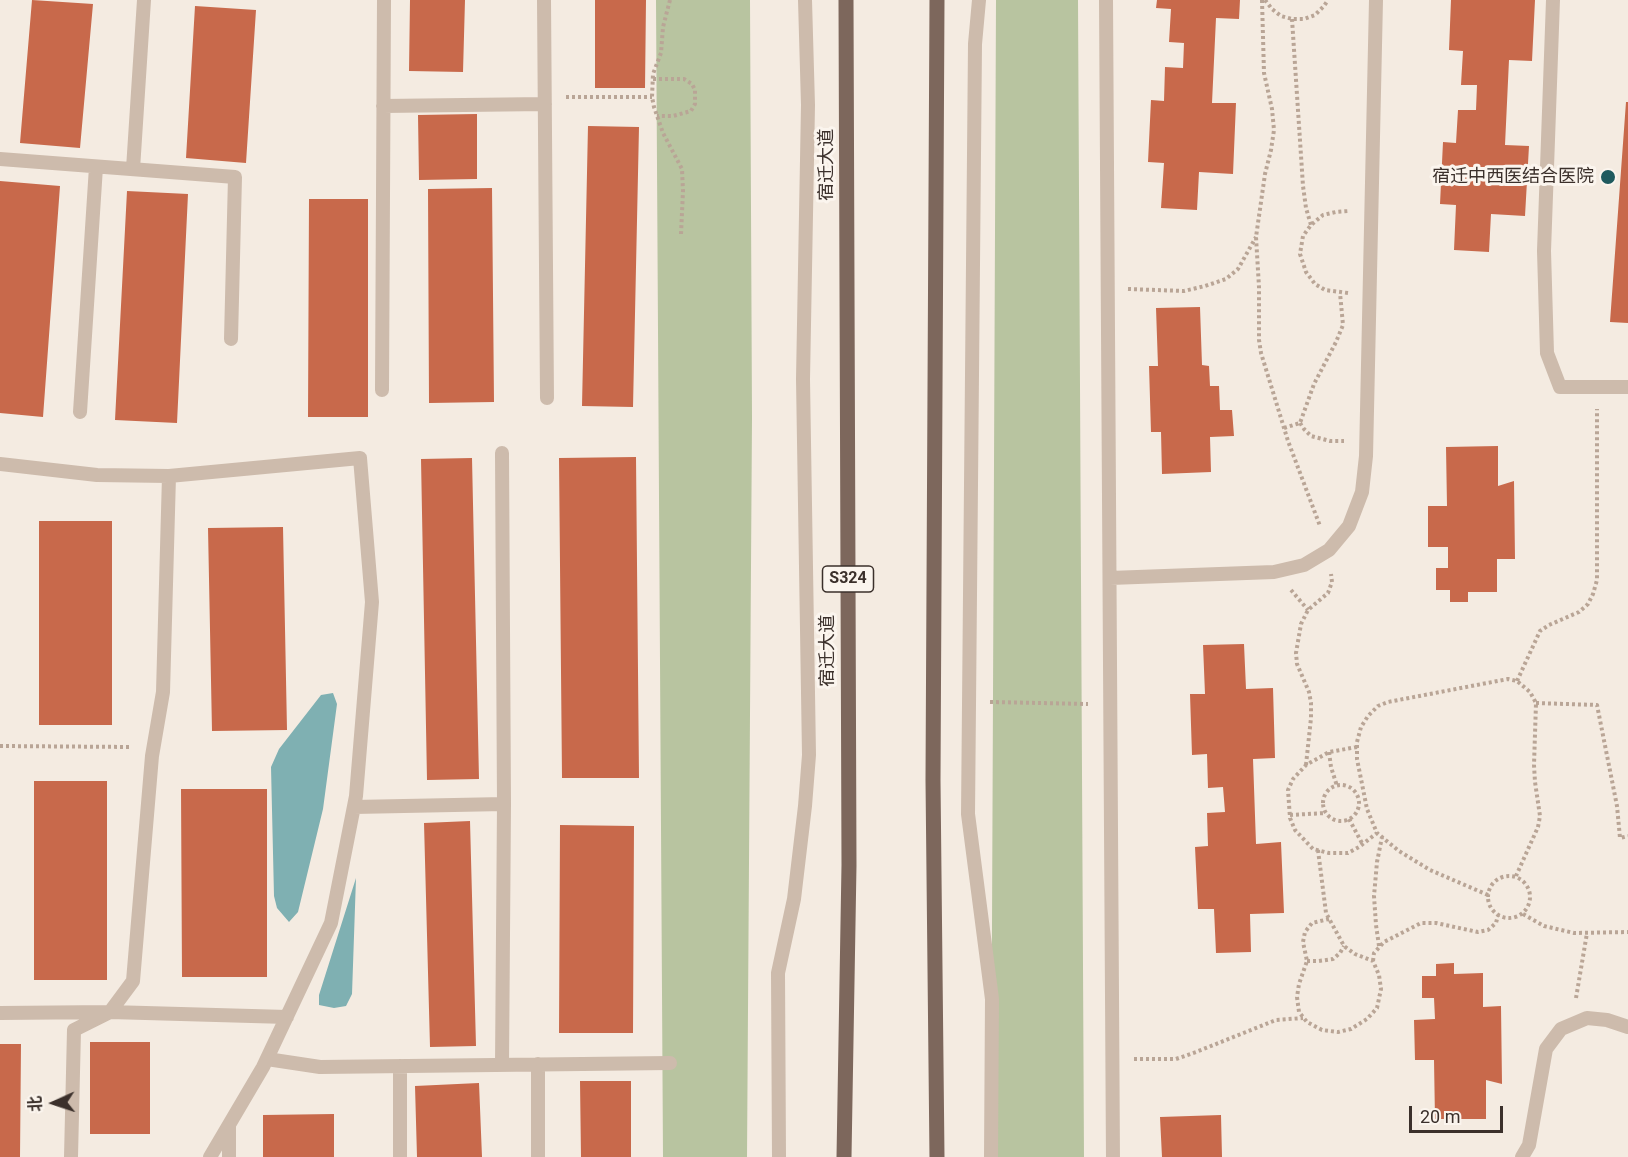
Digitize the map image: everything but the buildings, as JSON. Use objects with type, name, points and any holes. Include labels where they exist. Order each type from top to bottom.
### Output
[{"type":"main road","name":"宿迁大道","points":[[844,1157],[849,865],[846,0]]},
{"type":"main road","points":[[936,0],[933,780],[937,1157]]},
{"type":"lane","points":[[133,170],[144,0]]},
{"type":"lane","points":[[382,390],[384,0]]},
{"type":"lane","points":[[544,0],[547,398]]},
{"type":"lane","points":[[779,1157],[778,973],[794,899],[806,807],[809,755],[803,379],[808,105],[806,0]]},
{"type":"lane","points":[[979,0],[975,44],[968,814],[992,999],[991,1157]]},
{"type":"lane","points":[[1106,0],[1113,1157]]},
{"type":"lane","points":[[1110,578],[1268,573],[1304,565],[1329,550],[1349,526],[1362,492],[1366,440],[1376,0]]},
{"type":"lane","points":[[1553,0],[1544,251],[1547,353],[1560,387],[1628,387]]},
{"type":"lane","points":[[383,106],[545,100]]},
{"type":"lane","points":[[0,159],[235,177],[231,339]]},
{"type":"lane","points":[[80,412],[96,167]]},
{"type":"lane","points":[[502,453],[504,804],[502,1065]]},
{"type":"lane","points":[[0,464],[97,475],[168,476],[360,458],[372,602],[354,807],[331,923],[267,1059],[210,1157]]},
{"type":"lane","points":[[71,1157],[74,1030],[110,1012],[133,981],[153,747],[163,692],[168,476]]},
{"type":"lane","points":[[354,807],[504,804]]},
{"type":"lane","points":[[0,1013],[110,1012],[287,1017]]},
{"type":"lane","points":[[1522,1157],[1529,1145],[1546,1049],[1561,1029],[1587,1018],[1607,1020],[1628,1027]]},
{"type":"lane","points":[[267,1059],[320,1067],[670,1064]]},
{"type":"lane","points":[[538,1064],[538,1157]]},
{"type":"lane","points":[[399,1157],[400,1066]]},
{"type":"lane","points":[[229,1127],[229,1157]]},
{"type":"path","points":[[670,0],[663,27],[661,53],[652,79],[652,97],[663,133],[682,169],[681,234]]},
{"type":"path","points":[[1263,0],[1281,16],[1292,19],[1304,19],[1315,15],[1328,0]]},
{"type":"path","points":[[1263,0],[1264,73],[1274,130],[1256,237],[1260,353],[1284,428],[1329,550],[1332,582],[1328,593],[1308,610],[1301,624],[1296,654],[1297,664],[1309,692],[1311,703],[1306,765]]},
{"type":"path","points":[[1292,19],[1303,186],[1311,225]]},
{"type":"path","points":[[652,79],[684,79],[692,84],[695,90],[695,104],[691,111],[673,116],[657,116]]},
{"type":"path","points":[[545,100],[652,97]]},
{"type":"path","points":[[1370,296],[1325,290],[1315,284],[1306,272],[1300,254],[1303,236],[1323,215],[1335,212],[1371,211]]},
{"type":"path","points":[[1108,289],[1184,291],[1226,279],[1238,269],[1256,237]]},
{"type":"path","points":[[1300,423],[1314,384],[1343,325],[1340,293]]},
{"type":"path","points":[[1517,681],[1540,631],[1579,612],[1588,604],[1597,580],[1597,387]]},
{"type":"path","points":[[1284,428],[1300,423]]},
{"type":"path","points":[[1300,423],[1311,436],[1330,441],[1366,440]]},
{"type":"path","points":[[1488,895],[1431,870],[1399,851],[1377,833],[1367,809],[1356,742],[1361,727],[1378,706],[1388,702],[1508,679],[1517,681],[1530,692],[1536,703],[1534,765],[1540,816],[1538,827],[1516,876]]},
{"type":"path","points":[[968,702],[1110,705]]},
{"type":"path","points":[[1536,703],[1597,705],[1617,806],[1620,838],[1628,836]]},
{"type":"path","points":[[0,746],[153,747]]},
{"type":"path","points":[[1357,747],[1329,752],[1306,765],[1293,779],[1288,790],[1290,815],[1295,830],[1313,849],[1329,853],[1348,853],[1363,845],[1377,833]]},
{"type":"path","points":[[1329,752],[1337,786]]},
{"type":"path","points":[[1343,785],[1353,790],[1358,800],[1354,816],[1348,819],[1339,821],[1330,817],[1323,808],[1324,796],[1331,788],[1337,786],[1343,785]]},
{"type":"path","points":[[1358,800],[1365,798]]},
{"type":"path","points":[[1290,815],[1326,813]]},
{"type":"path","points":[[1348,819],[1363,845]]},
{"type":"path","points":[[1379,947],[1374,896],[1382,837]]},
{"type":"path","points":[[1318,850],[1326,913],[1344,946],[1373,962]]},
{"type":"path","points":[[1502,876],[1516,876],[1526,884],[1530,896],[1529,903],[1522,914],[1510,919],[1492,911],[1488,895],[1491,884],[1496,879],[1502,876]]},
{"type":"path","points":[[1522,914],[1544,926],[1574,933],[1628,932]]},
{"type":"path","points":[[1329,919],[1312,923],[1305,932],[1303,942],[1308,961],[1299,984],[1297,997],[1299,1012],[1306,1022],[1322,1030],[1338,1032],[1351,1029],[1367,1019],[1377,1008],[1381,989],[1379,975],[1373,962],[1374,953],[1384,942],[1421,923],[1436,922],[1478,932],[1488,930],[1496,923],[1498,915]]},
{"type":"path","points":[[1572,1025],[1587,933]]},
{"type":"path","points":[[1308,961],[1333,959],[1344,946]]},
{"type":"path","points":[[1113,1059],[1176,1059],[1276,1020],[1303,1018]]},
{"type":"green space","points":[[656,0],[750,0],[752,418],[747,1157],[663,1157]]},
{"type":"green space","points":[[996,0],[1078,0],[1084,1157],[991,1157]]},
{"type":"water","points":[[333,693],[337,704],[323,809],[298,912],[289,922],[277,908],[274,896],[271,767],[279,749],[321,695]]},
{"type":"water","points":[[356,878],[352,994],[346,1006],[334,1008],[319,1005],[319,995]]},
{"type":"place","name":"宿迁中西医结合医院","points":[[1608,177]]}]
